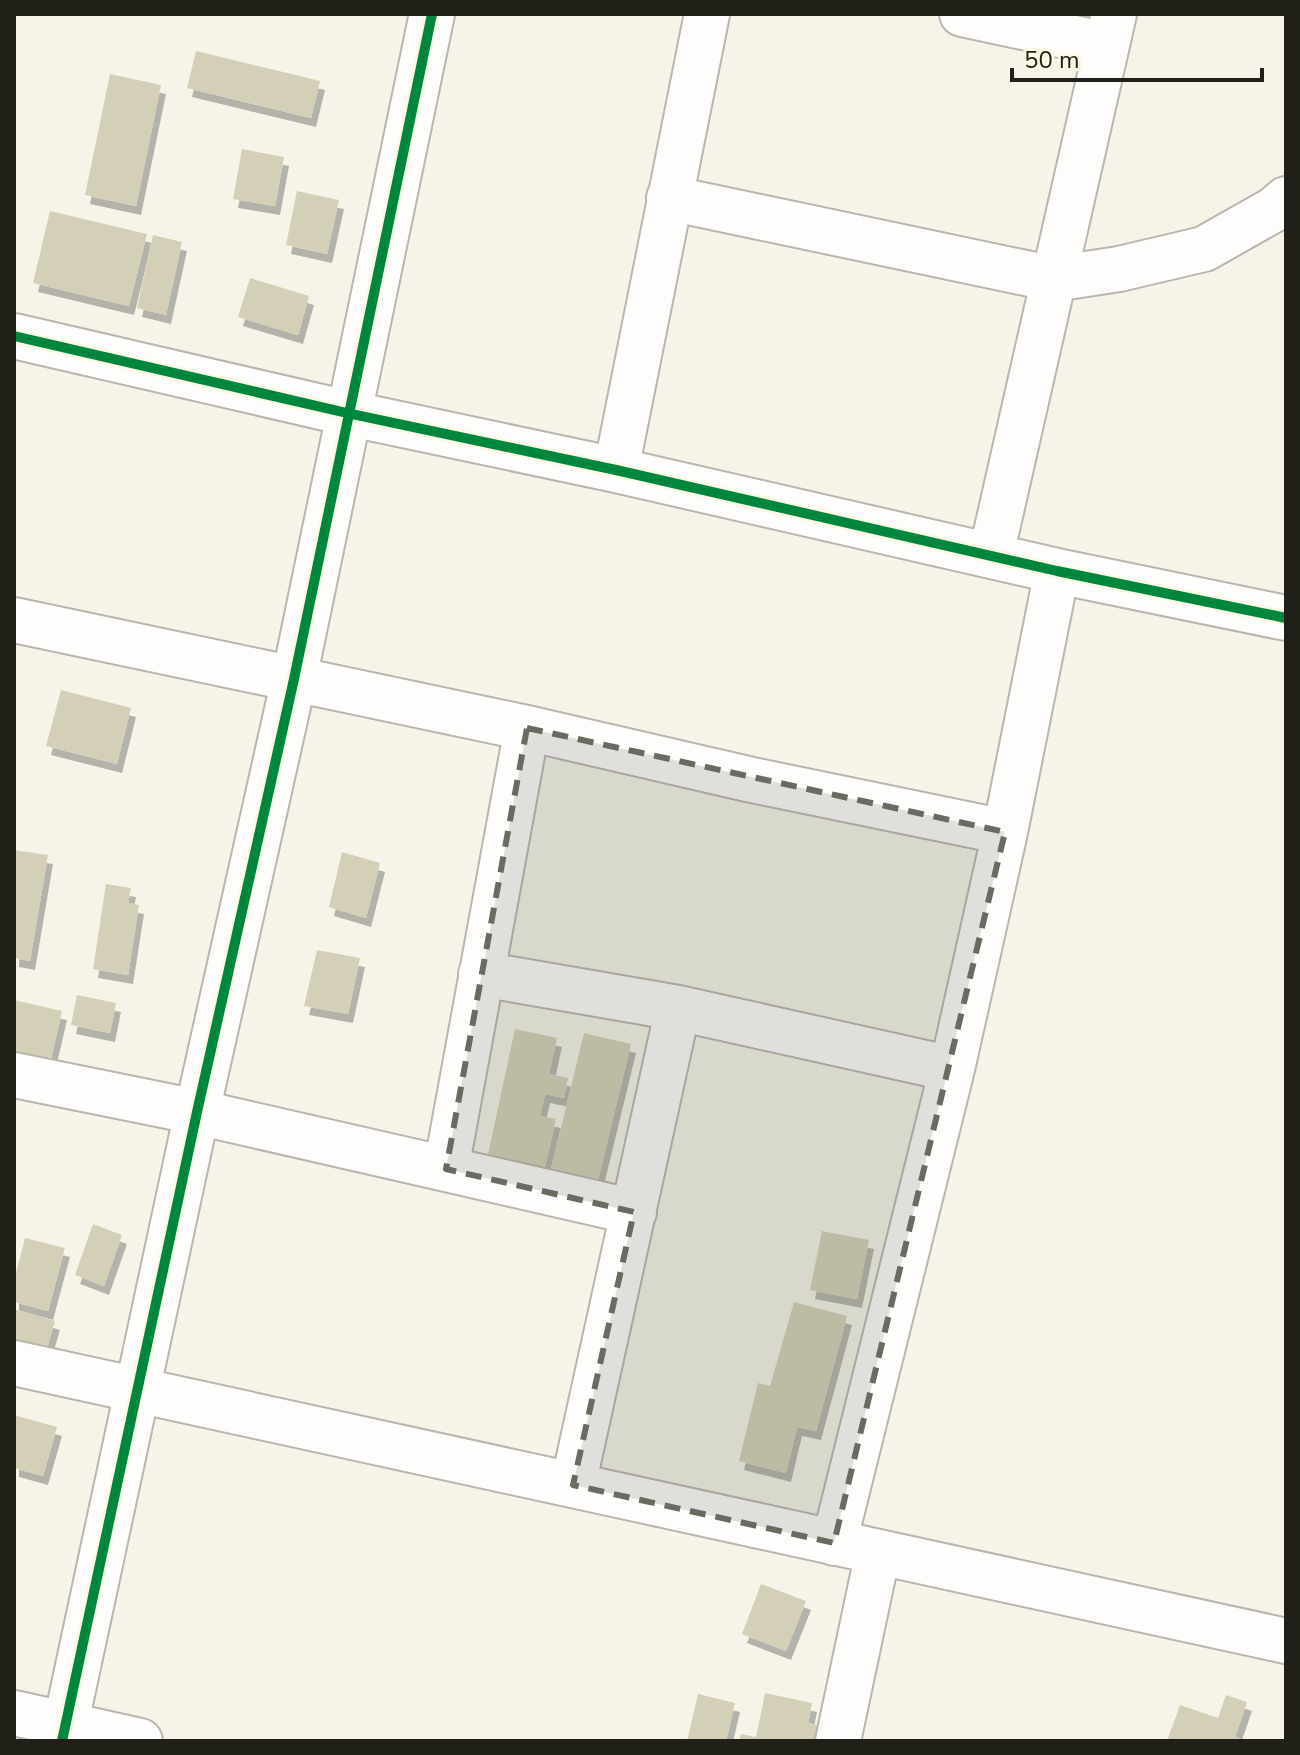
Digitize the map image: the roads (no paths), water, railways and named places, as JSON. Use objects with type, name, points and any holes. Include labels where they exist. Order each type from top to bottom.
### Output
[{"type":"street","points":[[64,1732],[294,679],[432,14]]},
{"type":"street","points":[[616,470],[707,14]]},
{"type":"street","points":[[962,14],[1111,29],[991,555]]},
{"type":"street","points":[[669,198],[1054,279],[1119,269],[1204,249],[1273,210],[1286,199]]},
{"type":"street","points":[[14,336],[1057,571],[1286,618]]},
{"type":"street","points":[[834,1543],[952,1069],[1005,832],[1057,571]]},
{"type":"street","points":[[16,631],[294,679],[1005,832]]},
{"type":"street","points":[[446,1169],[527,728]]},
{"type":"street","points":[[481,974],[678,1008],[952,1069]]},
{"type":"street","points":[[573,1485],[678,1008]]},
{"type":"street","points":[[14,1075],[197,1112],[634,1212]]},
{"type":"street","points":[[14,1363],[1286,1641]]},
{"type":"street","points":[[838,1741],[878,1552]]},
{"type":"street","points":[[14,1713],[64,1732],[140,1741]]}]
